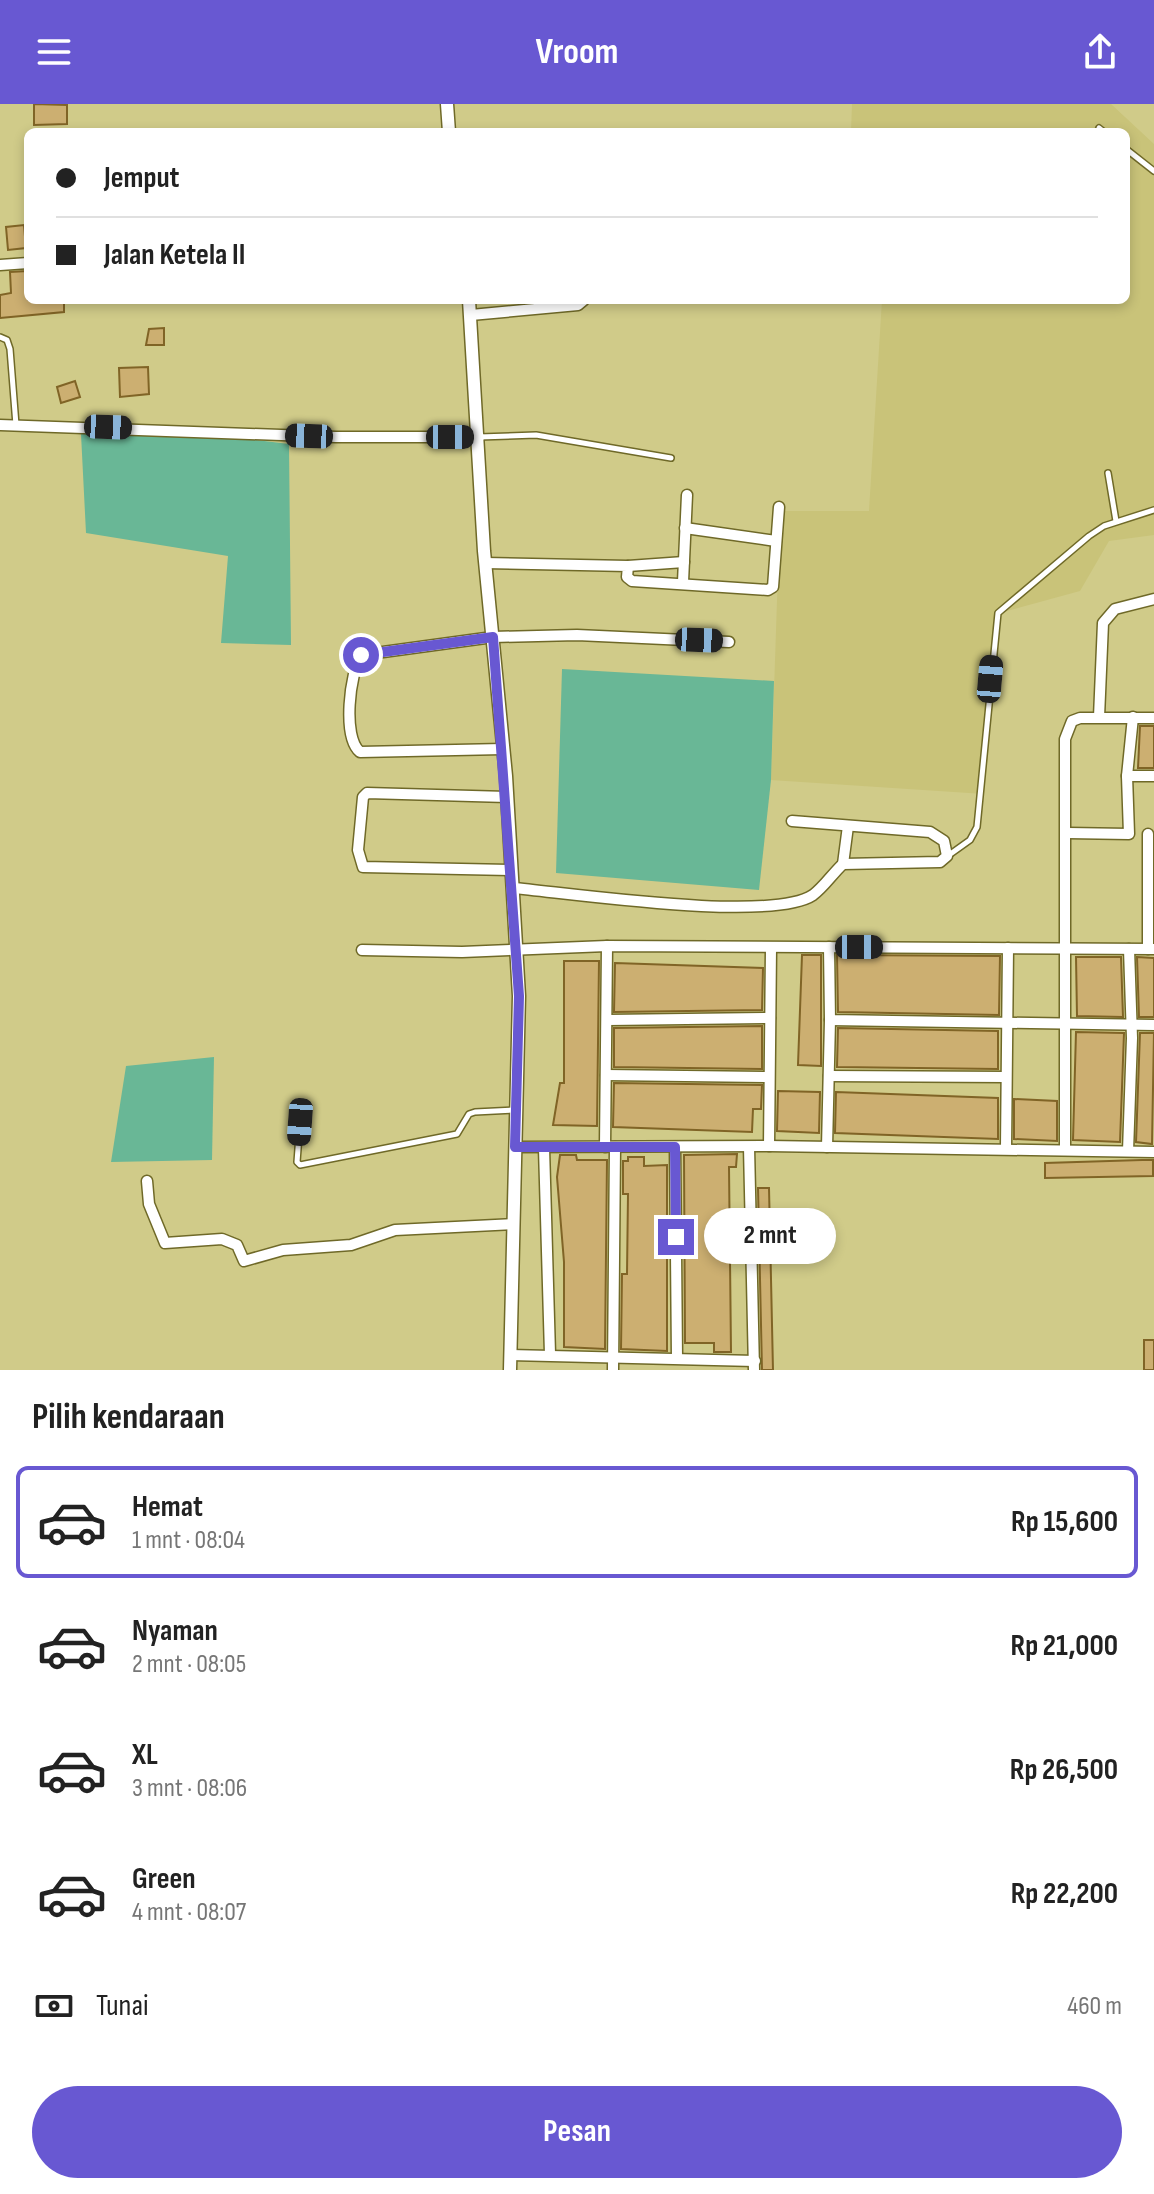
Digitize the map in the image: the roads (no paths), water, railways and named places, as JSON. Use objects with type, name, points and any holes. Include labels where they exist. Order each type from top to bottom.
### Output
[{"type":"street","points":[[447,104],[449,128]]},
{"type":"street","points":[[0,265],[24,263]]},
{"type":"street","points":[[470,304],[485,563],[507,797],[517,948],[510,1370]]},
{"type":"street","points":[[471,315],[579,304]]},
{"type":"street","points":[[0,425],[336,437],[479,437]]},
{"type":"street","points":[[683,582],[687,495]]},
{"type":"street","points":[[628,566],[627,577],[632,581],[771,589],[779,507]]},
{"type":"street","points":[[685,528],[776,541]]},
{"type":"street","points":[[485,563],[628,566],[684,562]]},
{"type":"street","points":[[1099,717],[1103,623],[1115,609],[1154,599]]},
{"type":"street","points":[[503,749],[360,752],[350,738],[351,680],[361,655],[493,637],[577,635],[729,642]]},
{"type":"street","points":[[1065,1149],[1068,833],[1065,739],[1072,721],[1099,717],[1154,718]]},
{"type":"street","points":[[1129,834],[1127,776],[1133,717]]},
{"type":"street","points":[[1127,776],[1154,776]]},
{"type":"street","points":[[507,797],[367,793],[363,797],[358,862],[363,867],[512,870]]},
{"type":"street","points":[[792,821],[930,832],[944,841],[947,856],[940,862],[843,864]]},
{"type":"street","points":[[513,888],[719,906],[775,905],[813,895],[843,864],[848,826]]},
{"type":"street","points":[[362,950],[462,952],[607,946],[1151,949],[1151,834],[1068,833]]},
{"type":"street","points":[[607,946],[606,1075],[614,1364]]},
{"type":"street","points":[[827,1147],[829,947]]},
{"type":"street","points":[[769,1146],[771,948]]},
{"type":"street","points":[[1006,1148],[1008,948]]},
{"type":"street","points":[[1128,1151],[1129,949]]},
{"type":"street","points":[[608,1020],[770,1018]]},
{"type":"street","points":[[830,1020],[1154,1025]]},
{"type":"street","points":[[606,1075],[769,1077]]},
{"type":"street","points":[[829,1076],[1006,1077]]},
{"type":"street","points":[[515,1147],[769,1146],[1154,1152]]},
{"type":"street","points":[[675,1147],[677,1358]]},
{"type":"street","points":[[510,1355],[550,1354],[614,1364],[677,1358],[754,1366],[749,1147]]},
{"type":"street","points":[[544,1148],[550,1354]]},
{"type":"street","points":[[147,1181],[149,1204],[165,1243],[222,1239],[237,1245],[244,1261],[283,1250],[351,1245],[395,1230],[514,1224]]},
{"type":"lane","points":[[1130,152],[1154,171]]},
{"type":"lane","points":[[0,337],[7,340],[10,349],[16,426]]},
{"type":"lane","points":[[479,437],[536,435],[671,458]]},
{"type":"lane","points":[[1108,473],[1116,521]]},
{"type":"lane","points":[[947,856],[970,840],[977,827],[996,616],[1089,536],[1116,521],[1154,510]]},
{"type":"lane","points":[[300,1122],[297,1162],[300,1165],[457,1134],[469,1114],[516,1110]]}]
